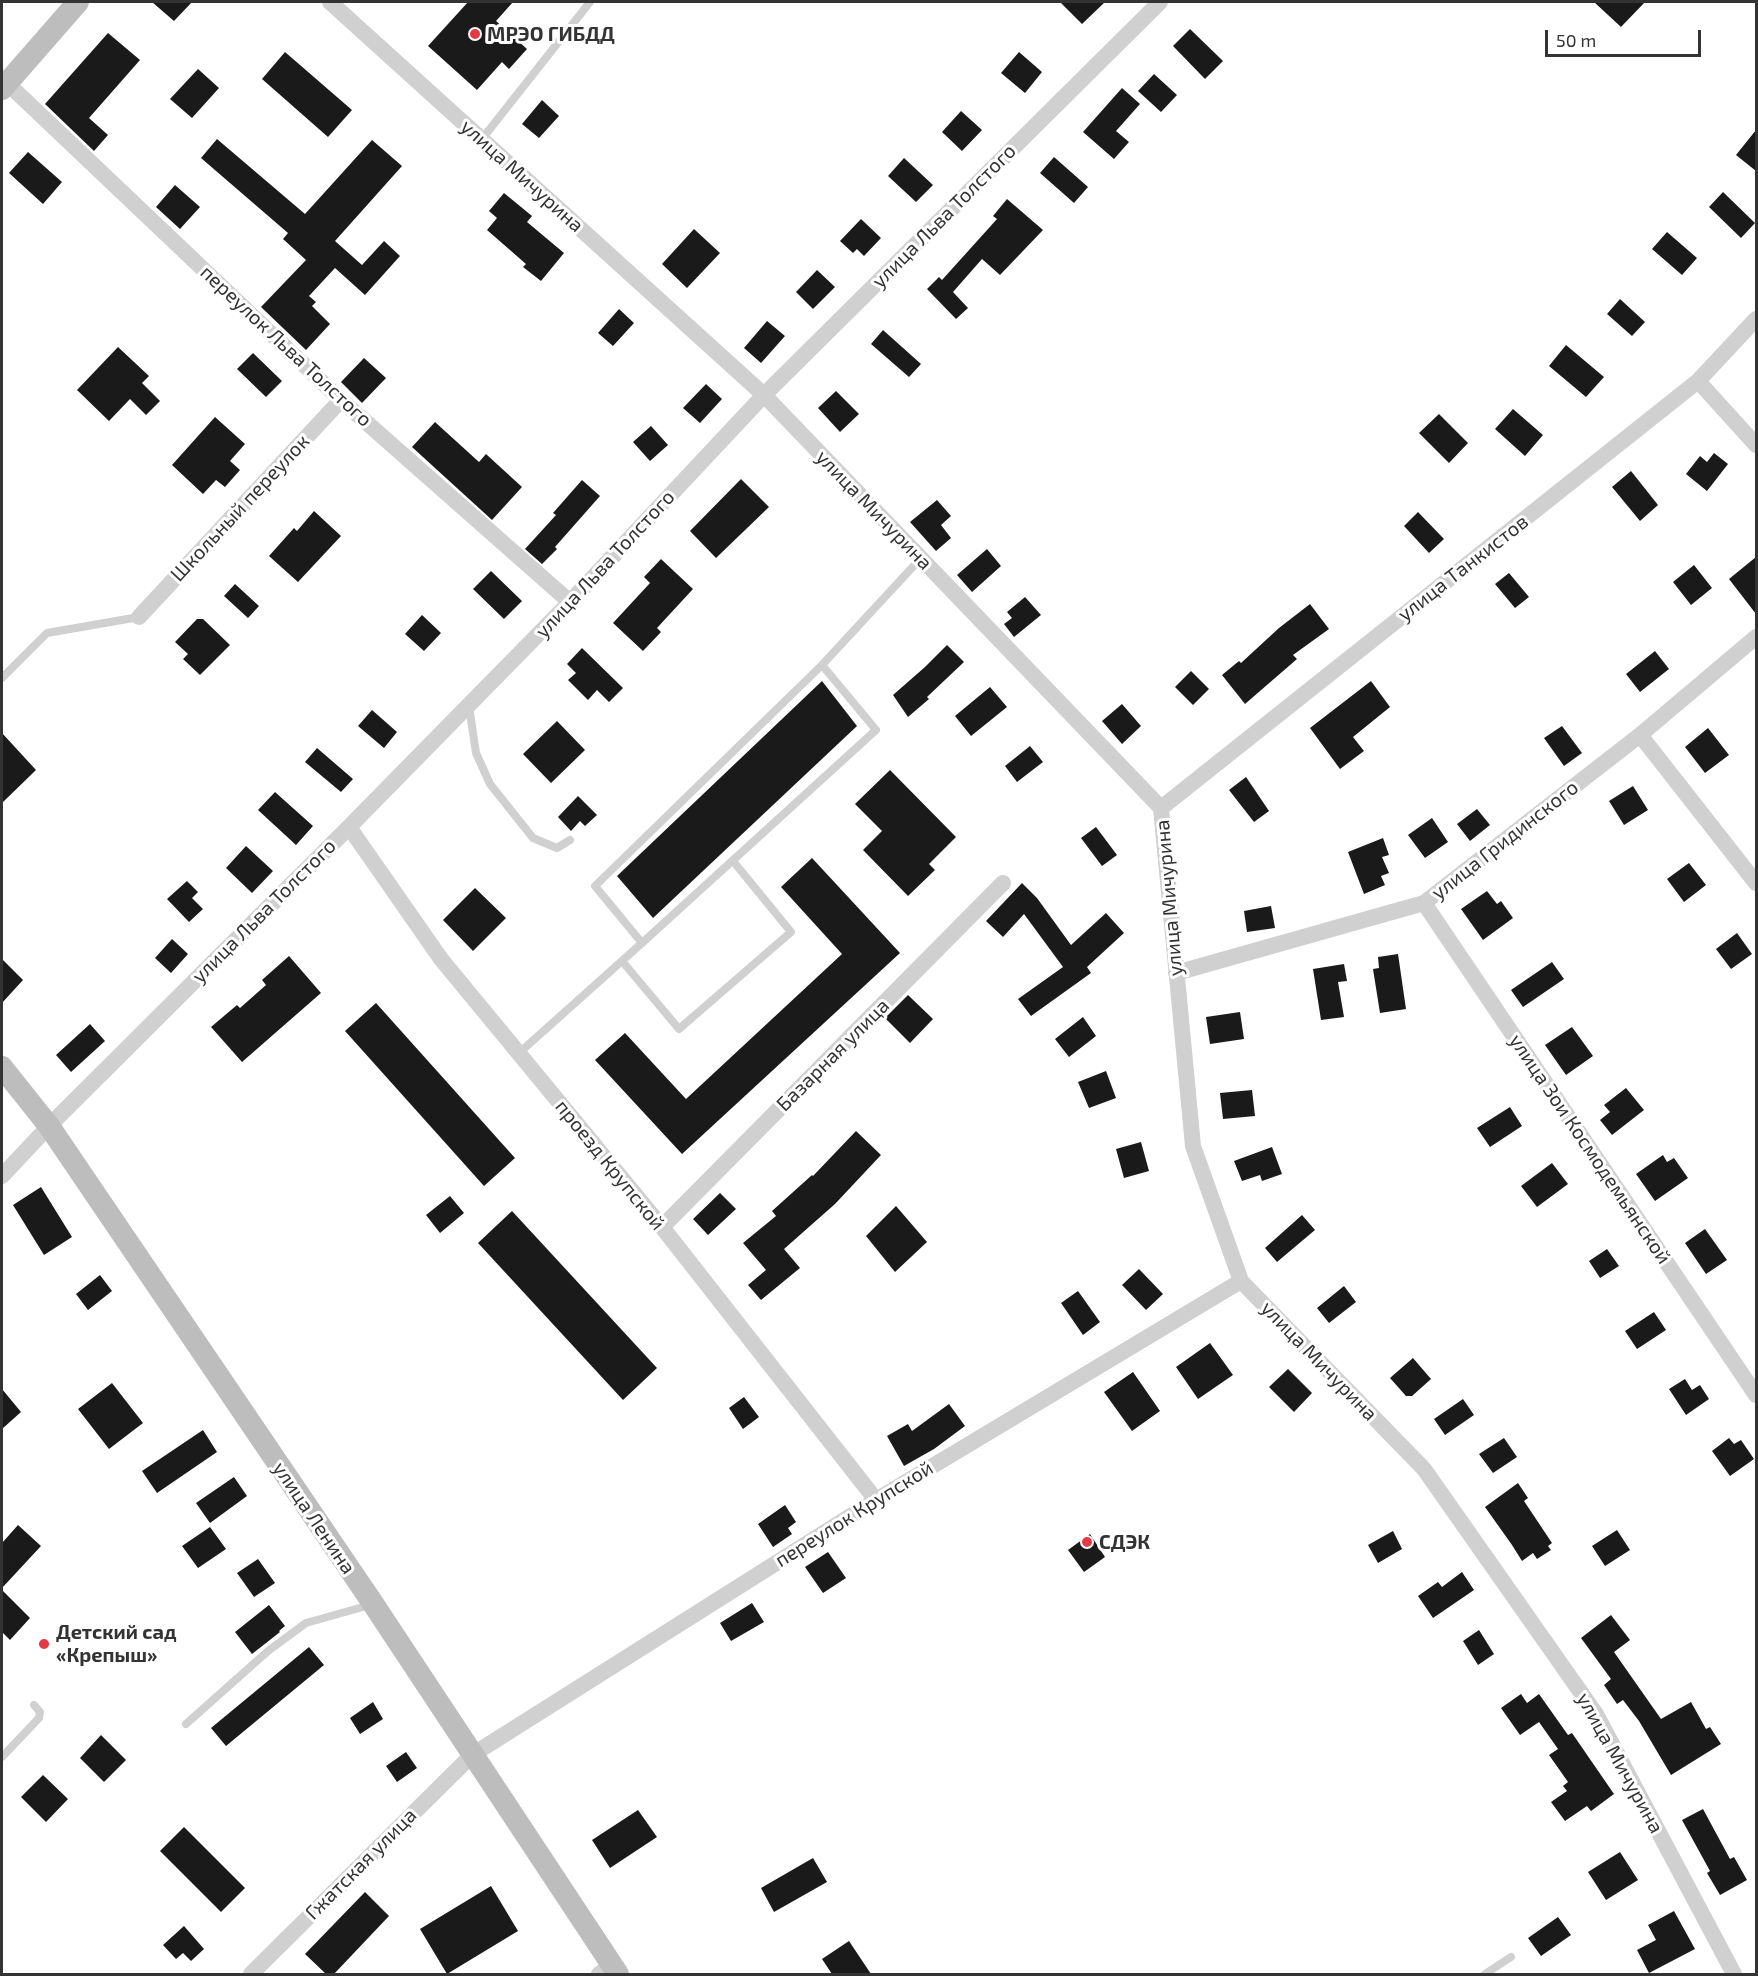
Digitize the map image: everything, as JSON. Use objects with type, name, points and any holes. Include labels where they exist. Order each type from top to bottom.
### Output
[{"type":"main road","points":[[4,86],[78,2]]},
{"type":"main road","name":"улица Ленина","points":[[2,1067],[49,1126],[372,1602],[610,1971]]},
{"type":"street","name":"улица Мичурина","points":[[330,2],[764,395],[1161,808],[1193,1146],[1241,1281],[1424,1469],[1596,1714],[1734,1974]]},
{"type":"street","name":"улица Льва Толстого","points":[[2,1176],[570,602],[764,395],[1160,2]]},
{"type":"street","name":"переулок Льва Толстого","points":[[4,86],[341,400],[570,602]]},
{"type":"street","name":"улица Танкистов","points":[[1161,808],[1698,381],[1756,319]]},
{"type":"street","points":[[1698,381],[1756,445]]},
{"type":"street","name":"Школьный переулок","points":[[139,617],[341,400]]},
{"type":"street","name":"улица Гридинского","points":[[1176,973],[1424,903],[1640,735],[1756,637]]},
{"type":"street","points":[[1640,735],[1756,883]]},
{"type":"street","name":"проезд Крупской","points":[[348,827],[441,958],[662,1227],[876,1500]]},
{"type":"street","name":"Базарная улица","points":[[662,1227],[1003,883]]},
{"type":"street","name":"улица Зои Космодемьянской","points":[[1424,903],[1756,1395]]},
{"type":"street","name":"переулок Крупской","points":[[472,1755],[876,1500],[1241,1281]]},
{"type":"street","name":"Гжатская улица","points":[[251,1974],[472,1755]]},
{"type":"lane","points":[[482,140],[590,2]]},
{"type":"lane","points":[[642,943],[595,886],[822,664],[921,558]]},
{"type":"lane","points":[[2,678],[47,633],[139,617]]},
{"type":"lane","points":[[519,1053],[876,730],[822,664]]},
{"type":"lane","points":[[468,706],[476,753],[490,784],[533,838],[557,848],[570,840]]},
{"type":"lane","points":[[622,961],[679,1029],[792,932],[733,861]]},
{"type":"lane","points":[[186,1724],[268,1651],[306,1623],[363,1607],[372,1602]]},
{"type":"lane","points":[[2,1757],[39,1718],[40,1712],[34,1705]]},
{"type":"lane","points":[[1485,1974],[1511,1957]]},
{"type":"building","points":[[152,2],[192,2],[174,21]]},
{"type":"building","name":"МРЭО ГИБДД","points":[[468,2],[513,2],[496,21],[527,49],[509,69],[502,62],[477,90],[428,46]]},
{"type":"building","points":[[1060,2],[1105,2],[1082,24]]},
{"type":"building","points":[[1594,2],[1645,2],[1621,27]]},
{"type":"building","points":[[1190,29],[1223,61],[1205,79],[1173,46]]},
{"type":"building","points":[[108,33],[140,60],[89,118],[108,135],[94,151],[45,104]]},
{"type":"building","points":[[285,52],[352,110],[328,137],[262,79]]},
{"type":"building","points":[[1019,52],[1042,72],[1025,93],[1001,73]]},
{"type":"building","points":[[198,69],[219,88],[192,118],[170,99]]},
{"type":"building","points":[[1154,74],[1177,95],[1161,112],[1138,91]]},
{"type":"building","points":[[1122,88],[1140,104],[1116,131],[1129,142],[1114,159],[1083,132]]},
{"type":"building","points":[[542,100],[559,116],[539,138],[522,124]]},
{"type":"building","points":[[961,111],[982,130],[962,151],[942,132]]},
{"type":"building","points":[[1756,130],[1756,171],[1736,155]]},
{"type":"building","points":[[217,139],[305,214],[372,140],[402,166],[335,241],[362,265],[384,241],[400,256],[365,295],[335,268],[309,296],[316,302],[312,306],[330,324],[306,350],[261,307],[306,260],[283,239],[288,233],[201,158]]},
{"type":"building","points":[[28,152],[62,182],[43,204],[9,173]]},
{"type":"building","points":[[1054,157],[1088,187],[1074,203],[1040,173]]},
{"type":"building","points":[[904,158],[933,185],[916,202],[888,176]]},
{"type":"building","points":[[175,185],[200,207],[180,229],[156,207]]},
{"type":"building","points":[[1723,192],[1755,223],[1741,238],[1709,207]]},
{"type":"building","points":[[504,193],[532,216],[527,222],[564,253],[541,281],[523,267],[526,264],[487,230],[497,218],[489,211]]},
{"type":"building","points":[[1007,199],[1043,230],[1000,275],[982,259],[953,292],[968,308],[956,319],[927,289],[939,277],[942,280],[997,219],[993,216]]},
{"type":"building","points":[[861,219],[881,238],[864,256],[857,249],[853,253],[840,241]]},
{"type":"building","points":[[694,229],[720,253],[687,288],[662,264]]},
{"type":"building","points":[[1667,232],[1697,258],[1682,275],[1652,249]]},
{"type":"building","points":[[817,270],[835,287],[813,309],[796,292]]},
{"type":"building","points":[[1620,299],[1645,322],[1632,336],[1607,314]]},
{"type":"building","points":[[619,309],[634,323],[613,346],[598,333]]},
{"type":"building","points":[[767,321],[785,336],[761,363],[744,348]]},
{"type":"building","points":[[883,330],[921,364],[909,377],[871,344]]},
{"type":"building","points":[[1566,345],[1604,377],[1586,397],[1549,366]]},
{"type":"building","points":[[118,347],[149,376],[142,383],[160,401],[146,415],[130,399],[109,421],[77,390]]},
{"type":"building","points":[[253,353],[282,381],[266,397],[237,369]]},
{"type":"building","points":[[364,358],[386,378],[362,403],[341,382]]},
{"type":"building","points":[[706,384],[722,399],[700,423],[683,408]]},
{"type":"building","points":[[836,391],[859,414],[840,432],[818,408]]},
{"type":"building","points":[[1513,409],[1543,435],[1525,456],[1495,429]]},
{"type":"building","points":[[1439,414],[1468,443],[1449,463],[1419,433]]},
{"type":"building","points":[[215,417],[245,444],[230,461],[240,470],[225,487],[216,480],[203,494],[172,465]]},
{"type":"building","points":[[435,422],[479,462],[486,454],[522,487],[492,520],[412,447]]},
{"type":"building","points":[[651,426],[668,445],[650,461],[633,442]]},
{"type":"building","points":[[1714,453],[1728,464],[1707,491],[1686,474],[1700,456],[1707,462]]},
{"type":"building","points":[[1631,471],[1658,505],[1640,521],[1612,487]]},
{"type":"building","points":[[741,479],[769,507],[716,558],[690,531]]},
{"type":"building","points":[[582,480],[600,496],[542,564],[525,549],[556,515],[553,513]]},
{"type":"building","points":[[937,500],[951,516],[941,525],[951,538],[936,551],[910,522]]},
{"type":"building","points":[[314,511],[341,536],[298,582],[269,556],[294,528],[297,531]]},
{"type":"building","points":[[1418,512],[1444,539],[1429,553],[1404,526]]},
{"type":"building","points":[[987,549],[1001,566],[972,592],[957,575]]},
{"type":"building","points":[[1756,557],[1756,614],[1729,579]]},
{"type":"building","points":[[661,559],[693,589],[657,628],[661,632],[643,651],[613,623],[650,583],[644,577]]},
{"type":"building","points":[[1694,565],[1712,588],[1691,605],[1673,582]]},
{"type":"building","points":[[491,571],[522,601],[504,619],[473,589]]},
{"type":"building","points":[[1509,573],[1529,597],[1515,608],[1495,584]]},
{"type":"building","points":[[235,584],[259,606],[248,618],[224,596]]},
{"type":"building","points":[[1025,597],[1041,615],[1014,637],[1004,624],[1012,618],[1007,612]]},
{"type":"building","points":[[1310,604],[1329,629],[1293,655],[1297,659],[1245,704],[1222,675],[1239,661],[1241,663],[1279,628]]},
{"type":"building","points":[[422,615],[441,633],[424,651],[405,634]]},
{"type":"building","points":[[197,619],[203,619],[230,645],[200,675],[183,659],[188,654],[175,642]]},
{"type":"building","points":[[947,645],[964,662],[927,697],[929,699],[908,717],[893,695]]},
{"type":"building","points":[[582,648],[623,688],[609,702],[597,690],[588,700],[568,680],[576,673],[567,664]]},
{"type":"building","points":[[1655,651],[1669,669],[1640,692],[1626,674]]},
{"type":"building","points":[[1191,671],[1209,689],[1193,705],[1175,687]]},
{"type":"building","points":[[822,681],[857,726],[653,918],[617,876]]},
{"type":"building","points":[[1371,681],[1390,707],[1353,737],[1364,751],[1340,769],[1310,728]]},
{"type":"building","points":[[990,687],[1007,707],[971,736],[955,716]]},
{"type":"building","points":[[1122,704],[1141,726],[1122,744],[1102,721]]},
{"type":"building","points":[[372,710],[397,732],[384,748],[358,726]]},
{"type":"building","points":[[557,721],[585,750],[551,783],[523,754]]},
{"type":"building","points":[[1562,726],[1582,753],[1564,766],[1544,738]]},
{"type":"building","points":[[1708,728],[1729,755],[1705,773],[1685,747]]},
{"type":"building","points":[[2,733],[36,770],[2,803]]},
{"type":"building","points":[[1030,746],[1043,762],[1017,782],[1005,766]]},
{"type":"building","points":[[317,748],[353,779],[341,792],[305,762]]},
{"type":"building","points":[[890,770],[956,837],[929,864],[935,870],[908,896],[863,850],[882,831],[855,804]]},
{"type":"building","points":[[1246,777],[1269,811],[1254,822],[1229,790]]},
{"type":"building","points":[[1633,786],[1648,810],[1624,825],[1609,801]]},
{"type":"building","points":[[275,792],[313,826],[296,845],[258,810]]},
{"type":"building","points":[[578,796],[597,815],[585,826],[580,821],[571,831],[558,817]]},
{"type":"building","points":[[1477,809],[1490,825],[1470,841],[1457,824]]},
{"type":"building","points":[[1432,818],[1448,842],[1425,858],[1408,835]]},
{"type":"building","points":[[1096,827],[1117,855],[1102,866],[1081,838]]},
{"type":"building","points":[[1383,838],[1389,855],[1382,857],[1389,873],[1381,876],[1385,885],[1364,894],[1348,852]]},
{"type":"building","points":[[246,846],[273,871],[252,893],[226,868]]},
{"type":"building","points":[[812,858],[900,953],[682,1154],[595,1060],[625,1033],[686,1099],[842,954],[781,887]]},
{"type":"building","points":[[1689,863],[1706,885],[1684,902],[1667,879]]},
{"type":"building","points":[[187,881],[198,892],[192,898],[203,909],[189,922],[167,899]]},
{"type":"building","points":[[1022,883],[1037,898],[1071,945],[1106,913],[1124,933],[1087,967],[1091,973],[1031,1016],[1018,999],[1063,967],[1024,914],[1003,937],[986,921]]},
{"type":"building","points":[[475,888],[506,918],[473,951],[443,920]]},
{"type":"building","points":[[1487,891],[1497,904],[1501,901],[1513,918],[1483,940],[1461,909]]},
{"type":"building","points":[[1271,906],[1275,928],[1247,932],[1244,911]]},
{"type":"building","points":[[1737,933],[1752,954],[1731,969],[1716,949]]},
{"type":"building","points":[[172,939],[188,954],[171,973],[155,958]]},
{"type":"building","points":[[1398,954],[1406,1009],[1380,1013],[1373,969],[1379,968],[1378,957]]},
{"type":"building","points":[[289,956],[321,993],[242,1062],[211,1027],[237,1005],[240,1008],[266,985],[262,980]]},
{"type":"building","points":[[2,959],[23,980],[2,1003]]},
{"type":"building","points":[[1552,962],[1564,979],[1523,1007],[1511,990]]},
{"type":"building","points":[[1344,964],[1347,981],[1338,982],[1344,1017],[1321,1020],[1313,969]]},
{"type":"building","points":[[908,995],[933,1019],[910,1043],[885,1018]]},
{"type":"building","points":[[376,1003],[515,1158],[484,1186],[345,1031]]},
{"type":"building","points":[[1240,1012],[1244,1039],[1210,1044],[1206,1017]]},
{"type":"building","points":[[1083,1017],[1096,1036],[1069,1057],[1055,1039]]},
{"type":"building","points":[[90,1024],[105,1041],[71,1072],[56,1055]]},
{"type":"building","points":[[1572,1027],[1593,1056],[1566,1075],[1545,1045]]},
{"type":"building","points":[[1106,1071],[1116,1098],[1089,1108],[1078,1082]]},
{"type":"building","points":[[1626,1088],[1644,1110],[1612,1135],[1600,1120],[1610,1112],[1604,1105]]},
{"type":"building","points":[[1252,1090],[1255,1116],[1223,1119],[1220,1093]]},
{"type":"building","points":[[1510,1107],[1522,1126],[1490,1147],[1477,1128]]},
{"type":"building","points":[[856,1131],[881,1155],[835,1204],[784,1249],[800,1268],[761,1300],[748,1285],[766,1270],[743,1243],[776,1216],[772,1211],[813,1176]]},
{"type":"building","points":[[1141,1142],[1149,1171],[1124,1178],[1116,1149]]},
{"type":"building","points":[[1272,1147],[1282,1174],[1262,1181],[1260,1175],[1242,1181],[1234,1161]]},
{"type":"building","points":[[1663,1155],[1667,1162],[1674,1158],[1688,1178],[1655,1201],[1636,1174]]},
{"type":"building","points":[[1552,1163],[1568,1184],[1537,1207],[1521,1186]]},
{"type":"building","points":[[41,1187],[72,1237],[44,1255],[13,1205]]},
{"type":"building","points":[[720,1193],[736,1209],[708,1235],[693,1219]]},
{"type":"building","points":[[450,1196],[464,1213],[440,1233],[426,1215]]},
{"type":"building","points":[[896,1206],[927,1242],[895,1272],[866,1236]]},
{"type":"building","points":[[512,1211],[657,1368],[623,1400],[478,1243]]},
{"type":"building","points":[[1302,1215],[1315,1230],[1277,1262],[1265,1248]]},
{"type":"building","points":[[1705,1229],[1727,1260],[1706,1274],[1685,1243]]},
{"type":"building","points":[[1607,1249],[1619,1266],[1600,1278],[1589,1261]]},
{"type":"building","points":[[1139,1269],[1163,1294],[1146,1310],[1122,1285]]},
{"type":"building","points":[[100,1275],[112,1291],[88,1310],[76,1294]]},
{"type":"building","points":[[1344,1286],[1356,1302],[1329,1323],[1317,1308]]},
{"type":"building","points":[[1078,1291],[1100,1322],[1083,1335],[1061,1303]]},
{"type":"building","points":[[1654,1312],[1666,1330],[1637,1349],[1625,1331]]},
{"type":"building","points":[[1210,1343],[1233,1375],[1198,1399],[1176,1367]]},
{"type":"building","points":[[1413,1358],[1431,1379],[1412,1396],[1406,1396],[1390,1378]]},
{"type":"building","points":[[1288,1369],[1312,1393],[1294,1412],[1269,1387]]},
{"type":"building","points":[[1133,1372],[1160,1411],[1132,1431],[1104,1392]]},
{"type":"building","points":[[1685,1379],[1692,1390],[1700,1385],[1709,1399],[1686,1415],[1669,1389]]},
{"type":"building","points":[[112,1383],[143,1423],[109,1449],[78,1409]]},
{"type":"building","points":[[2,1389],[21,1412],[2,1429]]},
{"type":"building","points":[[744,1397],[759,1417],[743,1429],[729,1408]]},
{"type":"building","points":[[1463,1399],[1474,1415],[1445,1435],[1434,1419]]},
{"type":"building","points":[[949,1404],[965,1426],[934,1449],[904,1466],[887,1436],[908,1424],[912,1431]]},
{"type":"building","points":[[203,1430],[217,1452],[157,1493],[142,1471]]},
{"type":"building","points":[[1504,1438],[1517,1457],[1493,1473],[1479,1454]]},
{"type":"building","points":[[1729,1438],[1734,1444],[1741,1440],[1754,1459],[1730,1476],[1712,1451]]},
{"type":"building","points":[[234,1477],[247,1496],[210,1523],[196,1503]]},
{"type":"building","points":[[1518,1483],[1528,1498],[1524,1501],[1552,1543],[1548,1546],[1551,1550],[1537,1559],[1533,1553],[1522,1561],[1485,1507]]},
{"type":"building","points":[[785,1505],[796,1522],[788,1528],[792,1534],[773,1547],[758,1524]]},
{"type":"building","points":[[18,1525],[41,1546],[2,1588],[2,1543]]},
{"type":"building","points":[[210,1527],[226,1549],[198,1568],[182,1546]]},
{"type":"building","points":[[1617,1530],[1630,1550],[1605,1566],[1592,1546]]},
{"type":"building","points":[[1393,1531],[1402,1549],[1378,1563],[1368,1545]]},
{"type":"building","points":[[1090,1534],[1105,1557],[1084,1572],[1068,1550]]},
{"type":"building","points":[[828,1552],[846,1578],[823,1593],[805,1567]]},
{"type":"building","points":[[258,1559],[275,1583],[254,1597],[237,1573]]},
{"type":"building","points":[[1462,1572],[1474,1590],[1433,1618],[1418,1596],[1438,1582],[1442,1587]]},
{"type":"building","points":[[2,1590],[30,1618],[10,1640],[2,1632]]},
{"type":"building","points":[[752,1603],[764,1622],[731,1641],[720,1623]]},
{"type":"building","points":[[269,1605],[285,1626],[252,1654],[235,1632]]},
{"type":"building","points":[[1611,1615],[1630,1640],[1614,1652],[1661,1719],[1691,1702],[1706,1729],[1710,1727],[1721,1744],[1671,1775],[1639,1721],[1623,1700],[1617,1704],[1604,1685],[1611,1679],[1581,1638]]},
{"type":"building","points":[[1479,1630],[1494,1654],[1478,1665],[1463,1641]]},
{"type":"building","points":[[309,1647],[324,1665],[226,1746],[211,1728]]},
{"type":"building","points":[[1521,1694],[1527,1703],[1539,1694],[1568,1735],[1572,1733],[1614,1794],[1591,1811],[1587,1806],[1565,1821],[1551,1802],[1567,1791],[1563,1786],[1568,1782],[1549,1755],[1558,1749],[1539,1722],[1520,1735],[1501,1708]]},
{"type":"building","points":[[373,1702],[383,1719],[360,1734],[350,1718]]},
{"type":"building","points":[[101,1735],[126,1760],[104,1782],[80,1758]]},
{"type":"building","points":[[406,1752],[417,1768],[397,1782],[386,1766]]},
{"type":"building","points":[[43,1775],[68,1799],[46,1822],[21,1797]]},
{"type":"building","points":[[1703,1809],[1730,1859],[1734,1857],[1747,1880],[1720,1895],[1707,1873],[1710,1871],[1682,1820]]},
{"type":"building","points":[[638,1810],[657,1837],[610,1868],[592,1840]]},
{"type":"building","points":[[184,1827],[245,1888],[221,1912],[160,1851]]},
{"type":"building","points":[[1620,1852],[1638,1880],[1606,1900],[1588,1872]]},
{"type":"building","points":[[813,1858],[827,1882],[774,1912],[761,1888]]},
{"type":"building","points":[[491,1886],[518,1931],[447,1974],[420,1929]]},
{"type":"building","points":[[365,1892],[389,1916],[334,1974],[326,1974],[305,1954]]},
{"type":"building","points":[[1674,1911],[1695,1949],[1649,1973],[1637,1950],[1656,1940],[1648,1925]]},
{"type":"building","points":[[1558,1917],[1571,1935],[1541,1956],[1528,1938]]},
{"type":"building","points":[[184,1926],[204,1949],[191,1961],[183,1953],[176,1959],[163,1945]]},
{"type":"building","points":[[849,1941],[871,1974],[832,1974],[822,1959]]},
{"type":"place","name":"МРЭО ГИБДД","points":[[475,34]]},
{"type":"place","name":"СДЭК","points":[[1087,1542]]},
{"type":"place","name":"Детский сад «Крепыш»","points":[[44,1644]]}]
